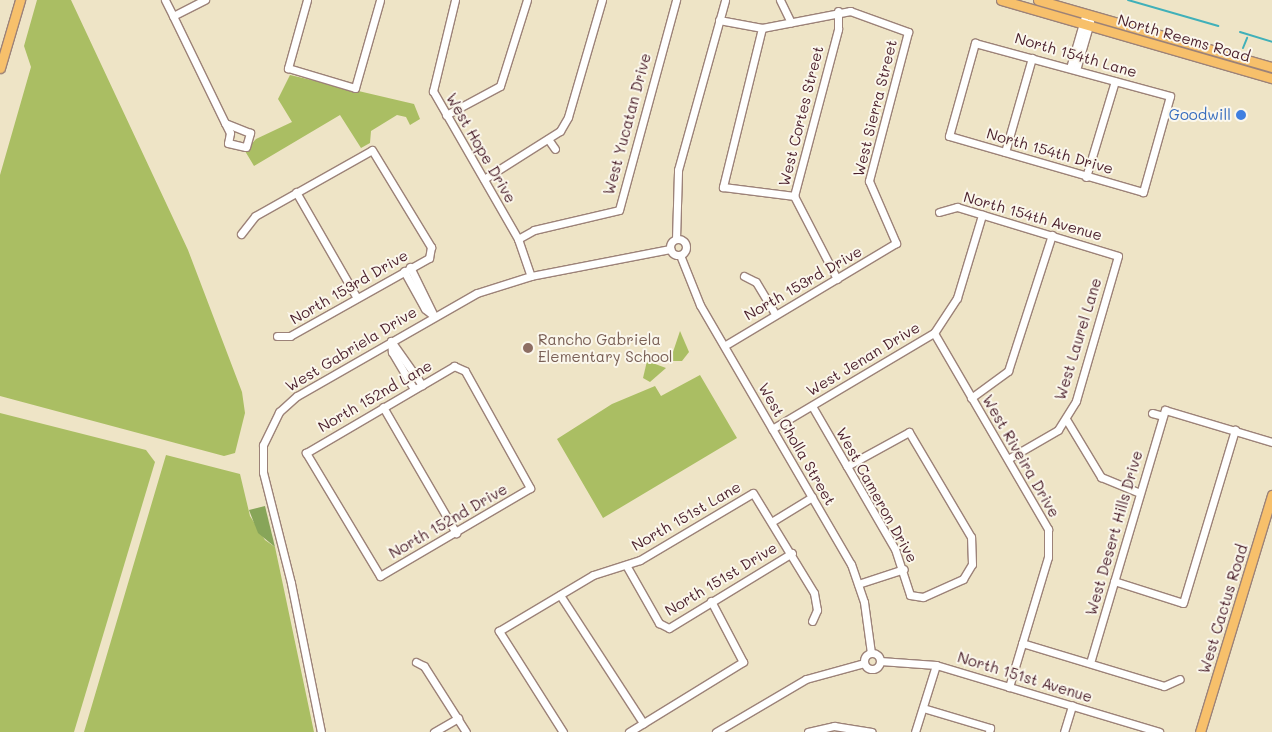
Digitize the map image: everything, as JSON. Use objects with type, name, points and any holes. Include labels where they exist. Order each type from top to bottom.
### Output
[{"type":"main road","points":[[0,68],[20,0]]},
{"type":"main road","name":"North Reems Road","points":[[1001,0],[1272,78]]},
{"type":"main road","name":"North Reems Road","points":[[1038,0],[1272,67]]},
{"type":"main road","points":[[1225,64],[1228,54]]},
{"type":"main road","name":"West Cactus Road","points":[[1200,732],[1272,495]]},
{"type":"street","points":[[165,0],[225,123],[228,142],[246,147],[250,133],[225,123]]},
{"type":"street","points":[[173,16],[204,0]]},
{"type":"street","points":[[307,0],[288,68],[355,88],[380,0]]},
{"type":"street","name":"West Hope Drive","points":[[454,0],[432,84],[446,115],[518,239],[531,276]]},
{"type":"street","points":[[446,115],[500,86],[506,78],[527,0]]},
{"type":"street","points":[[484,179],[548,139],[568,117],[602,0]]},
{"type":"street","name":"West Yucatan Drive","points":[[518,239],[534,230],[619,210],[676,0]]},
{"type":"street","points":[[680,255],[670,249],[676,239],[678,170],[724,0]]},
{"type":"street","points":[[780,0],[791,23]]},
{"type":"street","points":[[719,20],[762,28],[838,11]]},
{"type":"street","name":"West Sierra Street","points":[[838,11],[850,11],[908,32],[869,181],[896,243]]},
{"type":"street","name":"West Cortes Street","points":[[837,279],[794,196],[838,28],[838,11]]},
{"type":"street","points":[[1073,69],[1089,14]]},
{"type":"street","points":[[762,28],[722,179],[728,189],[794,196]]},
{"type":"street","name":"North 154th Lane","points":[[949,136],[975,43],[1170,96],[1143,192]]},
{"type":"street","points":[[1005,152],[1032,58]]},
{"type":"street","points":[[1086,177],[1115,81]]},
{"type":"street","name":"North 154th Drive","points":[[949,136],[1143,192]]},
{"type":"street","points":[[548,139],[556,149]]},
{"type":"street","name":"North 153rd Drive","points":[[277,336],[290,336],[404,272],[432,252],[372,150],[296,192]]},
{"type":"street","points":[[242,234],[255,216],[296,192],[357,298]]},
{"type":"street","name":"North 154th Avenue","points":[[939,212],[956,207],[1118,256]]},
{"type":"street","name":"West Jenan Drive","points":[[772,429],[934,332],[957,298],[982,215]]},
{"type":"street","points":[[972,398],[1008,371],[1052,235]]},
{"type":"street","name":"West Cholla Street","points":[[676,239],[686,247],[680,255],[696,297],[812,497],[858,584],[871,653]]},
{"type":"street","name":"North 153rd Drive","points":[[724,346],[896,243]]},
{"type":"street","name":"West Gabriela Drive","points":[[321,732],[291,583],[263,472],[263,445],[274,418],[290,401],[477,292],[531,276],[670,249]]},
{"type":"street","name":"West Laurel Lane","points":[[1008,459],[1058,430],[1066,420],[1076,401],[1118,256]]},
{"type":"street","points":[[410,267],[424,291],[434,316]]},
{"type":"street","points":[[404,272],[417,295],[434,316]]},
{"type":"street","points":[[744,276],[756,282],[775,314]]},
{"type":"street","points":[[417,295],[424,291]]},
{"type":"street","name":"West Riveira Drive","points":[[934,332],[1008,459],[1050,540],[1009,687]]},
{"type":"street","points":[[391,341],[422,384]]},
{"type":"street","points":[[391,341],[392,352],[414,389]]},
{"type":"street","name":"North 152nd Lane","points":[[380,576],[306,453],[422,384],[459,366],[530,488]]},
{"type":"street","name":"West Cameron Drive","points":[[812,406],[904,569],[914,598],[953,586],[972,564],[971,537],[909,432],[846,466]]},
{"type":"street","points":[[383,407],[456,533]]},
{"type":"street","points":[[1152,413],[1164,413],[1235,430],[1272,442]]},
{"type":"street","name":"West Desert Hills Drive","points":[[1090,663],[1164,413]]},
{"type":"street","points":[[1066,420],[1101,477],[1140,493]]},
{"type":"street","points":[[1114,581],[1183,603],[1235,430]]},
{"type":"street","name":"North 152nd Drive","points":[[380,576],[530,488]]},
{"type":"street","name":"North 151st Lane","points":[[563,732],[499,631],[593,576],[626,565],[753,493],[773,521]]},
{"type":"street","points":[[812,497],[773,521],[814,593],[817,610],[812,621]]},
{"type":"street","name":"North 151st Drive","points":[[626,565],[664,628],[792,553]]},
{"type":"street","points":[[858,584],[904,569]]},
{"type":"street","points":[[560,595],[644,723]]},
{"type":"street","points":[[629,732],[743,662],[711,601]]},
{"type":"street","points":[[1022,643],[1164,686],[1180,679]]},
{"type":"street","points":[[716,732],[806,679],[864,663],[871,653],[880,660]]},
{"type":"street","name":"North 151st Avenue","points":[[864,663],[872,670],[880,660],[936,665],[1159,732]]},
{"type":"street","points":[[416,662],[424,666],[466,732]]},
{"type":"street","points":[[915,732],[936,665]]},
{"type":"street","points":[[1064,732],[1072,705]]},
{"type":"street","points":[[923,708],[990,730]]},
{"type":"street","points":[[434,732],[458,718]]},
{"type":"street","points":[[808,732],[834,726],[872,732]]},
{"type":"green space","points":[[37,0],[71,0],[188,250],[242,392],[245,413],[235,453],[224,456],[0,396],[0,175],[31,67],[24,46]]},
{"type":"green space","points":[[290,75],[414,104],[420,119],[410,125],[406,117],[397,115],[371,131],[370,143],[361,148],[340,115],[254,166],[245,151],[256,139],[292,122],[278,99]]},
{"type":"green space","points":[[680,331],[689,352],[682,361],[670,361]]},
{"type":"green space","points":[[647,361],[666,368],[650,382],[643,378]]},
{"type":"green space","points":[[700,375],[737,438],[603,518],[557,439],[612,404],[655,386],[661,396]]},
{"type":"green space","points":[[0,413],[146,450],[155,462],[74,732],[0,732]]},
{"type":"green space","points":[[166,455],[240,474],[250,516],[265,540],[275,547],[314,732],[84,732]]},
{"type":"green space","points":[[265,506],[275,547],[258,533],[249,510]]},
{"type":"waterway","points":[[1128,0],[1218,26]]},
{"type":"waterway","points":[[1240,32],[1272,42]]},
{"type":"waterway","points":[[1243,48],[1247,38]]},
{"type":"place","name":"Goodwill","points":[[1241,115]]},
{"type":"place","name":"Rancho Gabriela Elementary School","points":[[528,348]]}]
